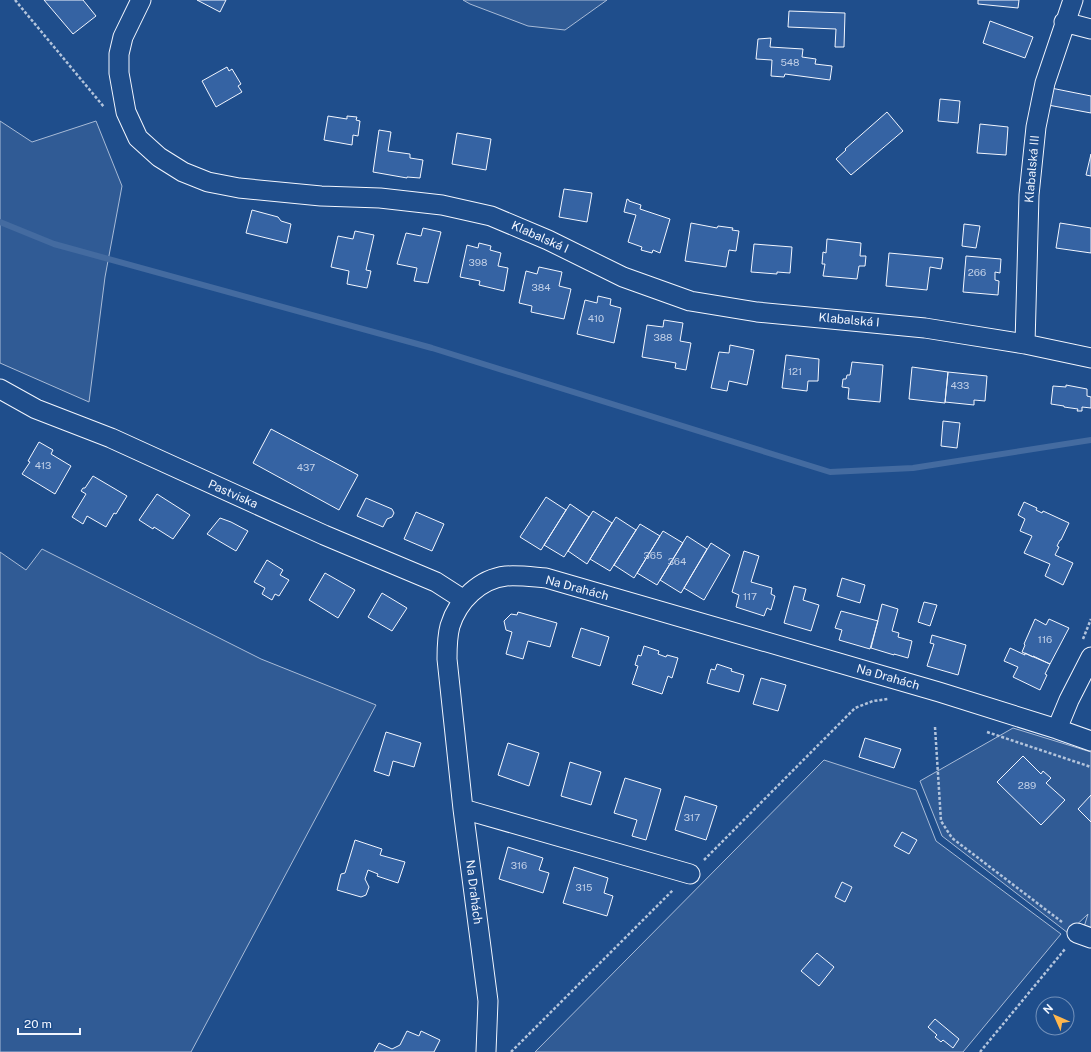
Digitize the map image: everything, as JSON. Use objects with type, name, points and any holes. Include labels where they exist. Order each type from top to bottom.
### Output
[{"type":"street","name":"Klabalská I","points":[[141,0],[123,36],[119,54],[119,73],[126,112],[138,138],[159,158],[183,172],[208,182],[239,188],[321,196],[380,198],[442,205],[491,216],[548,240],[623,277],[690,300],[757,312],[925,328],[1026,344],[1091,358]]},
{"type":"street","name":"Klabalská III","points":[[1026,344],[1029,195],[1036,126],[1045,83],[1064,22],[1073,0]]},
{"type":"street","points":[[1064,22],[1091,29]]},
{"type":"street","name":"Pastviska","points":[[0,389],[36,409],[111,438],[324,535],[436,582],[464,600]]},
{"type":"street","name":"Na Drahách","points":[[486,1052],[488,1001],[463,809],[447,659],[447,641],[450,626],[464,600],[474,589],[488,581],[506,576],[546,578],[939,692],[1091,741]]},
{"type":"street","points":[[1057,729],[1069,700],[1091,657]]},
{"type":"street","points":[[463,809],[690,874]]},
{"type":"path","points":[[15,0],[104,108],[126,112]]},
{"type":"path","points":[[511,1052],[855,708],[873,701],[895,699]]},
{"type":"path","points":[[935,727],[941,820],[952,838],[1084,935],[980,1052]]},
{"type":"path","points":[[987,732],[1091,767]]},
{"type":"shaded area","points":[[463,0],[607,0],[565,30],[528,26]]},
{"type":"shaded area","points":[[0,121],[32,142],[96,121],[122,186],[105,277],[89,402],[0,363]]},
{"type":"shaded area","points":[[42,549],[261,659],[376,705],[191,1052],[0,1052],[0,552],[26,570]]},
{"type":"shaded area","points":[[1013,728],[1091,752],[1091,929],[1084,927],[1088,914],[1068,933],[942,836],[920,781]]},
{"type":"shaded area","points":[[824,760],[916,790],[936,841],[1061,934],[963,1052],[535,1052]]},
{"type":"building","points":[[44,0],[83,0],[96,16],[73,34]]},
{"type":"building","points":[[197,0],[226,0],[220,12]]},
{"type":"building","points":[[978,0],[1019,0],[1018,8],[978,4]]},
{"type":"building","points":[[789,11],[845,13],[844,47],[835,47],[836,29],[788,27]]},
{"type":"building","points":[[990,21],[1033,37],[1025,58],[983,43]]},
{"type":"building","points":[[771,38],[770,47],[803,49],[802,57],[816,59],[815,64],[832,66],[830,80],[785,74],[784,77],[771,76],[772,60],[756,59],[758,39]]},
{"type":"building","points":[[227,67],[229,71],[232,69],[241,84],[238,86],[242,92],[216,107],[202,81]]},
{"type":"building","points":[[1051,88],[1091,96],[1091,113],[1048,105]]},
{"type":"building","points":[[940,99],[960,101],[958,123],[938,121]]},
{"type":"building","points":[[887,112],[903,131],[851,175],[836,159],[846,150],[845,149]]},
{"type":"building","points":[[328,116],[347,119],[347,116],[357,117],[356,120],[360,121],[358,136],[353,135],[352,145],[324,140]]},
{"type":"building","points":[[980,124],[1008,127],[1006,155],[977,153]]},
{"type":"building","points":[[379,130],[391,132],[388,151],[410,154],[410,158],[423,160],[420,178],[407,178],[373,172]]},
{"type":"building","points":[[457,133],[491,139],[486,170],[452,164]]},
{"type":"building","points":[[1091,154],[1091,176],[1086,175]]},
{"type":"building","points":[[564,189],[592,193],[587,222],[559,217]]},
{"type":"building","points":[[627,199],[641,205],[640,209],[670,219],[660,253],[653,250],[652,253],[641,250],[642,247],[628,242],[636,215],[624,212]]},
{"type":"building","points":[[252,210],[278,217],[281,221],[291,224],[287,243],[246,233]]},
{"type":"building","points":[[691,223],[717,228],[718,226],[733,228],[732,230],[739,231],[736,251],[729,250],[726,267],[685,261]]},
{"type":"building","points":[[1060,223],[1091,228],[1091,253],[1056,248]]},
{"type":"building","points":[[964,224],[980,226],[976,248],[962,246]]},
{"type":"building","points":[[423,228],[441,232],[428,283],[414,281],[417,268],[397,264],[406,233],[421,236]]},
{"type":"building","points":[[355,231],[374,235],[366,270],[371,271],[367,288],[347,284],[349,271],[331,267],[338,236],[353,239]]},
{"type":"building","points":[[827,239],[861,243],[860,256],[866,256],[865,266],[859,266],[857,279],[823,276],[825,264],[822,264],[823,252],[826,253]]},
{"type":"building","points":[[479,243],[491,246],[490,250],[501,253],[498,266],[508,268],[504,291],[479,285],[480,281],[460,277],[467,245],[478,248]]},
{"type":"building","points":[[754,244],[792,247],[790,273],[777,272],[777,274],[751,272]]},
{"type":"building","points":[[889,253],[943,258],[941,269],[930,267],[927,290],[886,286]]},
{"type":"building","points":[[966,256],[1001,259],[1000,273],[995,272],[995,280],[999,281],[998,295],[963,292]]},
{"type":"building","points":[[539,267],[562,272],[559,286],[571,289],[564,319],[531,312],[532,306],[519,303],[526,271],[537,274]]},
{"type":"building","points":[[598,296],[611,299],[610,305],[621,308],[614,343],[577,334],[585,300],[597,303]]},
{"type":"building","points":[[664,320],[683,323],[680,341],[691,343],[686,370],[675,368],[676,363],[642,357],[647,325],[663,327]]},
{"type":"building","points":[[730,345],[754,350],[747,385],[729,381],[727,391],[711,388],[719,352],[729,353]]},
{"type":"building","points":[[786,355],[819,359],[818,381],[808,381],[807,391],[782,388]]},
{"type":"building","points":[[852,362],[883,365],[880,402],[848,399],[849,388],[842,387],[843,379],[846,379],[847,375],[850,375]]},
{"type":"building","points":[[912,367],[948,372],[945,403],[909,399]]},
{"type":"building","points":[[948,372],[987,376],[985,401],[974,400],[974,405],[945,402]]},
{"type":"building","points":[[1066,385],[1087,389],[1087,396],[1091,397],[1091,408],[1082,407],[1082,411],[1077,411],[1078,409],[1051,404],[1053,386],[1066,387]]},
{"type":"building","points":[[943,421],[960,423],[957,448],[941,446]]},
{"type":"building","points":[[271,429],[358,475],[339,510],[253,463]]},
{"type":"building","points":[[39,442],[53,450],[51,454],[71,466],[55,494],[22,474],[30,462],[28,461]]},
{"type":"building","points":[[93,476],[127,496],[116,514],[114,513],[106,527],[87,516],[83,524],[72,517],[86,494],[81,491],[85,488]]},
{"type":"building","points":[[157,494],[190,515],[173,539],[154,527],[153,529],[139,520]]},
{"type":"building","points":[[546,497],[566,510],[541,550],[520,537]]},
{"type":"building","points":[[366,498],[392,509],[394,513],[392,517],[387,519],[383,527],[357,516]]},
{"type":"building","points":[[1024,502],[1037,508],[1036,510],[1042,513],[1043,511],[1069,523],[1057,546],[1059,547],[1055,555],[1073,563],[1063,585],[1045,576],[1050,564],[1024,553],[1032,536],[1020,531],[1025,519],[1018,515]]},
{"type":"building","points":[[570,504],[589,517],[564,557],[544,545]]},
{"type":"building","points":[[593,511],[612,523],[587,564],[568,551]]},
{"type":"building","points":[[416,512],[444,524],[432,551],[404,539]]},
{"type":"building","points":[[616,517],[636,530],[610,571],[590,559]]},
{"type":"building","points":[[220,518],[248,531],[236,551],[207,534]]},
{"type":"building","points":[[640,524],[660,536],[634,578],[614,565]]},
{"type":"building","points":[[663,531],[683,543],[657,585],[637,573]]},
{"type":"building","points":[[687,536],[707,549],[681,593],[660,580]]},
{"type":"building","points":[[711,543],[730,555],[704,600],[684,588]]},
{"type":"building","points":[[744,551],[759,556],[751,582],[772,588],[771,594],[775,596],[771,610],[767,608],[764,616],[736,607],[739,595],[732,592]]},
{"type":"building","points":[[267,560],[283,570],[280,575],[289,580],[279,596],[275,594],[272,600],[262,594],[265,588],[254,582]]},
{"type":"building","points":[[325,573],[355,590],[338,618],[309,600]]},
{"type":"building","points":[[842,578],[865,585],[860,603],[837,596]]},
{"type":"building","points":[[794,586],[806,589],[803,600],[819,605],[811,631],[784,623]]},
{"type":"building","points":[[382,593],[407,608],[392,631],[368,617]]},
{"type":"building","points":[[924,602],[937,605],[930,626],[918,622]]},
{"type":"building","points":[[882,604],[898,609],[892,631],[899,633],[898,637],[912,641],[908,658],[871,648]]},
{"type":"building","points":[[841,611],[878,621],[870,649],[839,640],[842,630],[835,628]]},
{"type":"building","points":[[518,612],[557,623],[550,647],[528,641],[523,659],[506,654],[512,632],[506,630],[504,621],[511,614],[517,615]]},
{"type":"building","points":[[1035,619],[1046,625],[1049,619],[1069,628],[1050,664],[1022,652]]},
{"type":"building","points":[[581,628],[609,637],[600,666],[572,657]]},
{"type":"building","points":[[932,635],[966,645],[958,675],[927,666],[934,644],[930,643]]},
{"type":"building","points":[[644,646],[659,651],[658,654],[666,657],[667,655],[678,658],[672,678],[668,676],[662,694],[632,684],[638,666],[635,665],[638,655],[641,656]]},
{"type":"building","points":[[1010,648],[1050,664],[1040,690],[1013,677],[1018,667],[1004,661]]},
{"type":"building","points":[[717,664],[732,669],[731,671],[744,675],[739,692],[707,683],[711,669],[715,670]]},
{"type":"building","points":[[761,678],[786,685],[778,711],[753,704]]},
{"type":"building","points":[[386,732],[421,743],[414,767],[393,761],[389,776],[374,771]]},
{"type":"building","points":[[865,738],[901,749],[894,768],[859,757]]},
{"type":"building","points":[[508,743],[539,753],[529,786],[498,775]]},
{"type":"building","points":[[1023,756],[1041,774],[1043,771],[1051,778],[1046,783],[1065,800],[1041,825],[997,782]]},
{"type":"building","points":[[570,762],[601,772],[591,805],[561,796]]},
{"type":"building","points":[[625,778],[661,789],[646,840],[632,836],[637,820],[614,813]]},
{"type":"building","points":[[1091,795],[1091,822],[1078,809]]},
{"type":"building","points":[[685,796],[717,806],[706,840],[675,830]]},
{"type":"building","points":[[902,832],[917,840],[909,854],[894,846]]},
{"type":"building","points":[[355,840],[382,849],[380,855],[405,862],[398,883],[377,876],[378,874],[368,870],[365,879],[369,887],[366,895],[361,897],[337,890],[341,874],[345,873]]},
{"type":"building","points":[[508,847],[543,858],[539,870],[549,873],[543,893],[499,879]]},
{"type":"building","points":[[574,867],[608,878],[604,893],[613,896],[607,916],[563,903]]},
{"type":"building","points":[[842,882],[852,887],[845,902],[835,897]]},
{"type":"building","points":[[817,953],[834,967],[819,986],[801,971]]},
{"type":"building","points":[[935,1019],[959,1039],[953,1048],[943,1040],[941,1042],[935,1037],[937,1035],[928,1027]]},
{"type":"building","points":[[407,1031],[419,1036],[421,1031],[440,1040],[434,1052],[374,1052],[379,1043],[392,1049],[400,1045]]},
{"type":"waterway","points":[[0,222],[54,244],[432,348],[830,472],[913,468],[1091,440]]}]
